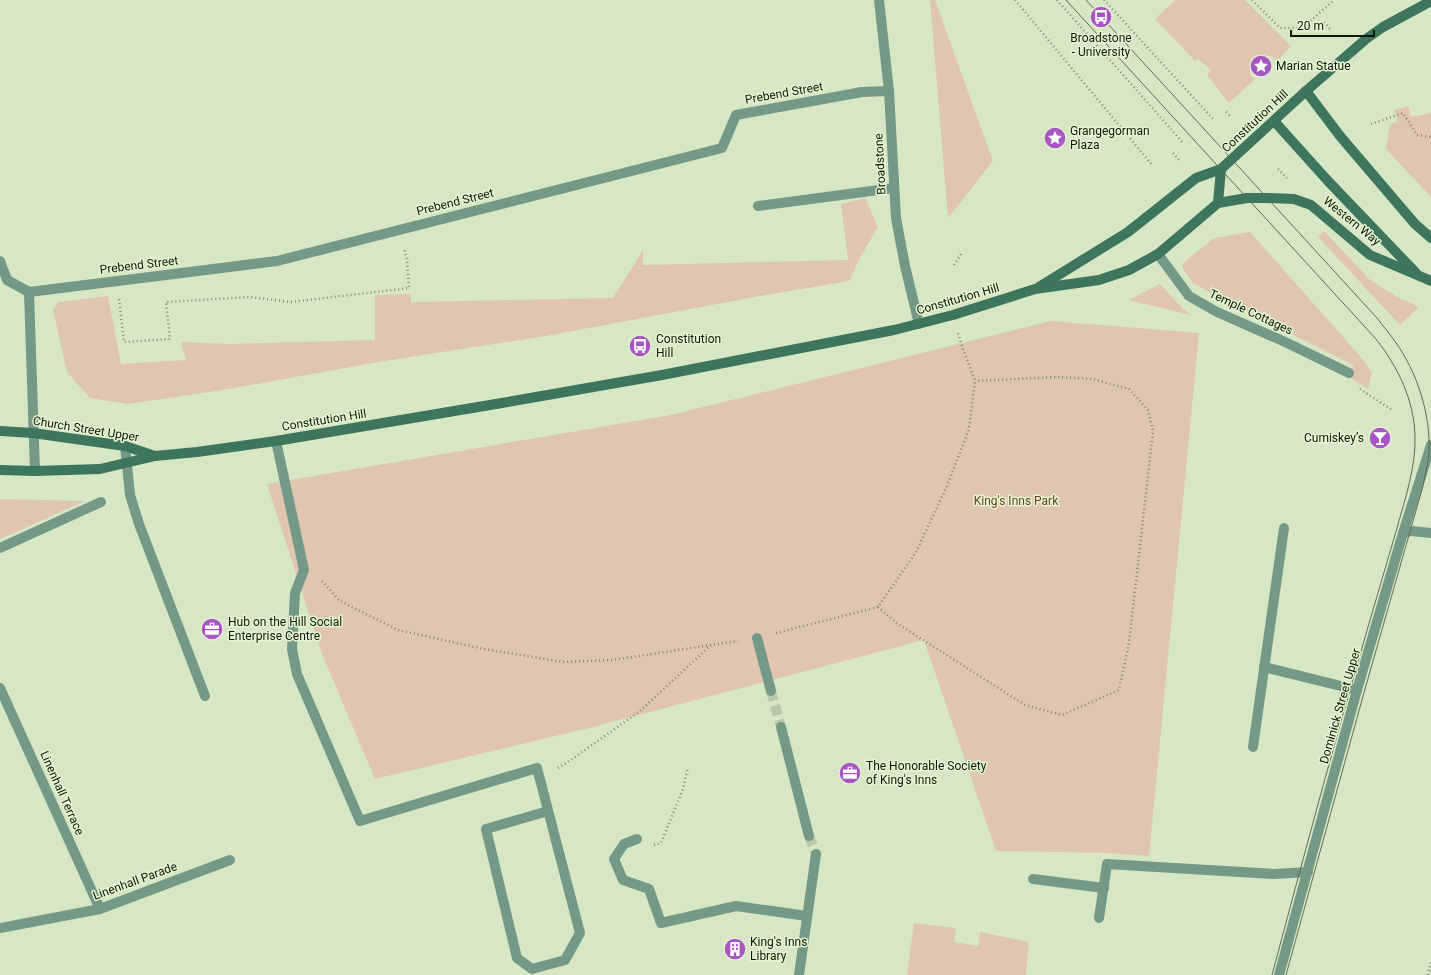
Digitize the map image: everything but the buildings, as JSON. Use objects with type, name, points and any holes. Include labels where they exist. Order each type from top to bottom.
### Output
[{"type":"main road","name":"Constitution Hill","points":[[1035,289],[1128,232],[1196,178],[1221,169],[1349,52],[1380,28],[1431,1]]},
{"type":"main road","points":[[1306,91],[1340,136],[1415,224],[1431,238]]},
{"type":"main road","name":"Western Way","points":[[1274,121],[1328,181],[1419,277]]},
{"type":"main road","name":"Constitution Hill","points":[[155,456],[276,441],[662,375],[894,330],[953,315],[1035,289],[1099,280],[1129,270],[1158,254],[1218,203],[1221,169]]},
{"type":"main road","name":"Western Way","points":[[1218,203],[1247,198],[1266,198],[1294,199],[1311,205],[1370,255],[1431,281]]},
{"type":"main road","name":"Church Street Upper","points":[[0,431],[34,433],[125,446],[155,456]]},
{"type":"main road","name":"Church Street Upper","points":[[0,470],[35,471],[100,469],[155,456]]},
{"type":"street","name":"Broadstone","points":[[879,0],[888,91],[896,218],[905,266],[919,324]]},
{"type":"street","name":"Prebend Street","points":[[29,292],[277,261],[722,148],[736,115],[862,92],[888,91]]},
{"type":"street","points":[[758,206],[894,188]]},
{"type":"street","name":"Temple Cottages","points":[[1158,254],[1190,296],[1217,312],[1283,341],[1349,373]]},
{"type":"street","points":[[0,261],[7,280],[29,292],[35,471]]},
{"type":"street","points":[[276,441],[304,570],[295,593],[292,649],[297,674],[360,820],[537,768],[548,810],[580,933],[565,960],[532,969],[517,958],[486,829],[548,810]]},
{"type":"street","name":"Dominick Street Upper","points":[[1279,975],[1357,690],[1403,533],[1431,445]]},
{"type":"street","points":[[125,446],[130,495],[139,524],[205,696]]},
{"type":"street","points":[[0,548],[101,502]]},
{"type":"street","points":[[1253,746],[1284,528]]},
{"type":"street","points":[[1403,533],[1410,531],[1431,533]]},
{"type":"street","points":[[757,638],[771,691]]},
{"type":"street","points":[[1264,668],[1357,690]]},
{"type":"street","name":"Linenhall Terrace","points":[[0,688],[100,909]]},
{"type":"street","points":[[781,727],[809,836]]},
{"type":"street","points":[[637,839],[624,844],[614,859],[622,880],[649,889],[661,923],[736,906],[807,916]]},
{"type":"street","points":[[799,975],[816,854]]},
{"type":"street","name":"Linenhall Parade","points":[[0,928],[100,909],[230,860]]},
{"type":"street","points":[[1099,918],[1107,864],[1274,874],[1308,872]]},
{"type":"street","points":[[1033,879],[1104,888]]},
{"type":"path","points":[[1015,0],[1153,166]]},
{"type":"path","points":[[1057,0],[1184,144]]},
{"type":"path","points":[[1104,0],[1214,120]]},
{"type":"path","points":[[1252,0],[1280,28],[1298,28],[1309,22],[1334,0]]},
{"type":"path","points":[[1324,22],[1330,29]]},
{"type":"path","points":[[1226,112],[1231,117]]},
{"type":"path","points":[[1371,124],[1403,113],[1418,135],[1431,137]]},
{"type":"path","points":[[1173,153],[1181,162]]},
{"type":"path","points":[[1278,169],[1288,179]]},
{"type":"path","points":[[117,281],[124,342],[170,339],[166,302],[250,297],[291,302],[409,288],[407,260],[400,230]]},
{"type":"path","points":[[954,265],[961,254]]},
{"type":"path","points":[[329,590],[340,601],[398,630],[484,649],[563,662],[612,660],[757,638],[878,607],[916,552],[947,486],[969,429],[975,381],[963,349],[953,315]]},
{"type":"path","points":[[1349,373],[1348,382],[1392,410]]},
{"type":"path","points":[[878,607],[898,624],[1025,705],[1062,715],[1119,690],[1129,642],[1153,431],[1148,410],[1129,388],[1093,379],[1056,376],[975,381]]},
{"type":"path","points":[[552,770],[568,762],[640,711],[711,645]]},
{"type":"path","points":[[637,839],[648,847],[661,843],[683,789],[688,767]]},
{"type":"path","points":[[1428,975],[1431,962]]},
{"type":"green space","points":[[930,0],[935,0],[993,161],[948,218]]},
{"type":"green space","points":[[1175,0],[1245,0],[1291,46],[1277,61],[1271,56],[1264,56],[1257,61],[1251,67],[1250,74],[1254,80],[1229,103],[1207,75],[1211,70],[1198,59],[1195,61],[1155,19]]},
{"type":"green space","points":[[1408,106],[1411,117],[1431,113],[1431,197],[1386,149],[1390,124],[1398,121],[1394,110]]},
{"type":"green space","points":[[865,198],[878,227],[861,256],[849,281],[546,336],[378,362],[223,390],[128,404],[90,398],[67,372],[53,310],[59,302],[108,296],[121,364],[186,360],[181,342],[229,344],[375,340],[375,295],[411,294],[411,302],[613,298],[643,250],[643,265],[848,260],[841,204]]},
{"type":"green space","points":[[1324,231],[1370,280],[1397,297],[1419,307],[1400,325],[1318,237]]},
{"type":"green space","points":[[1250,232],[1360,356],[1372,372],[1368,389],[1351,378],[1353,365],[1193,283],[1183,269],[1183,263],[1214,238]]},
{"type":"green space","points":[[1160,284],[1182,308],[1191,315],[1128,300]]},
{"type":"green space","name":"King's Inns Park","points":[[1051,321],[1199,333],[1149,856],[1108,853],[996,851],[924,640],[589,728],[375,779],[322,654],[267,484],[671,415]]},
{"type":"green space","points":[[0,499],[85,501],[0,539]]},
{"type":"green space","points":[[914,923],[956,928],[954,942],[978,946],[980,932],[1029,942],[1026,975],[907,975]]},
{"type":"tunnel","points":[[771,691],[781,727]]},
{"type":"tunnel","points":[[809,836],[816,854]]},
{"type":"tram line","points":[[1066,0],[1376,339],[1398,373],[1412,410],[1415,448],[1409,483],[1355,670],[1272,975]]},
{"type":"tram line","points":[[1086,0],[1377,318],[1394,340],[1409,365],[1416,379],[1425,409],[1428,424],[1429,453],[1423,486],[1286,975]]},
{"type":"place","name":"Broadstone - University","points":[[1101,17]]},
{"type":"place","name":"Marian Statue","points":[[1261,66]]},
{"type":"place","name":"Grangegorman Plaza","points":[[1055,138]]},
{"type":"place","name":"Constitution Hill","points":[[640,346]]},
{"type":"place","name":"Cumiskey’s","points":[[1380,438]]},
{"type":"place","name":"Hub on the Hill Social Enterprise Centre","points":[[212,629]]},
{"type":"place","name":"The Honorable Society of King's Inns","points":[[850,773]]},
{"type":"place","name":"King's Inns Library","points":[[735,949]]}]
